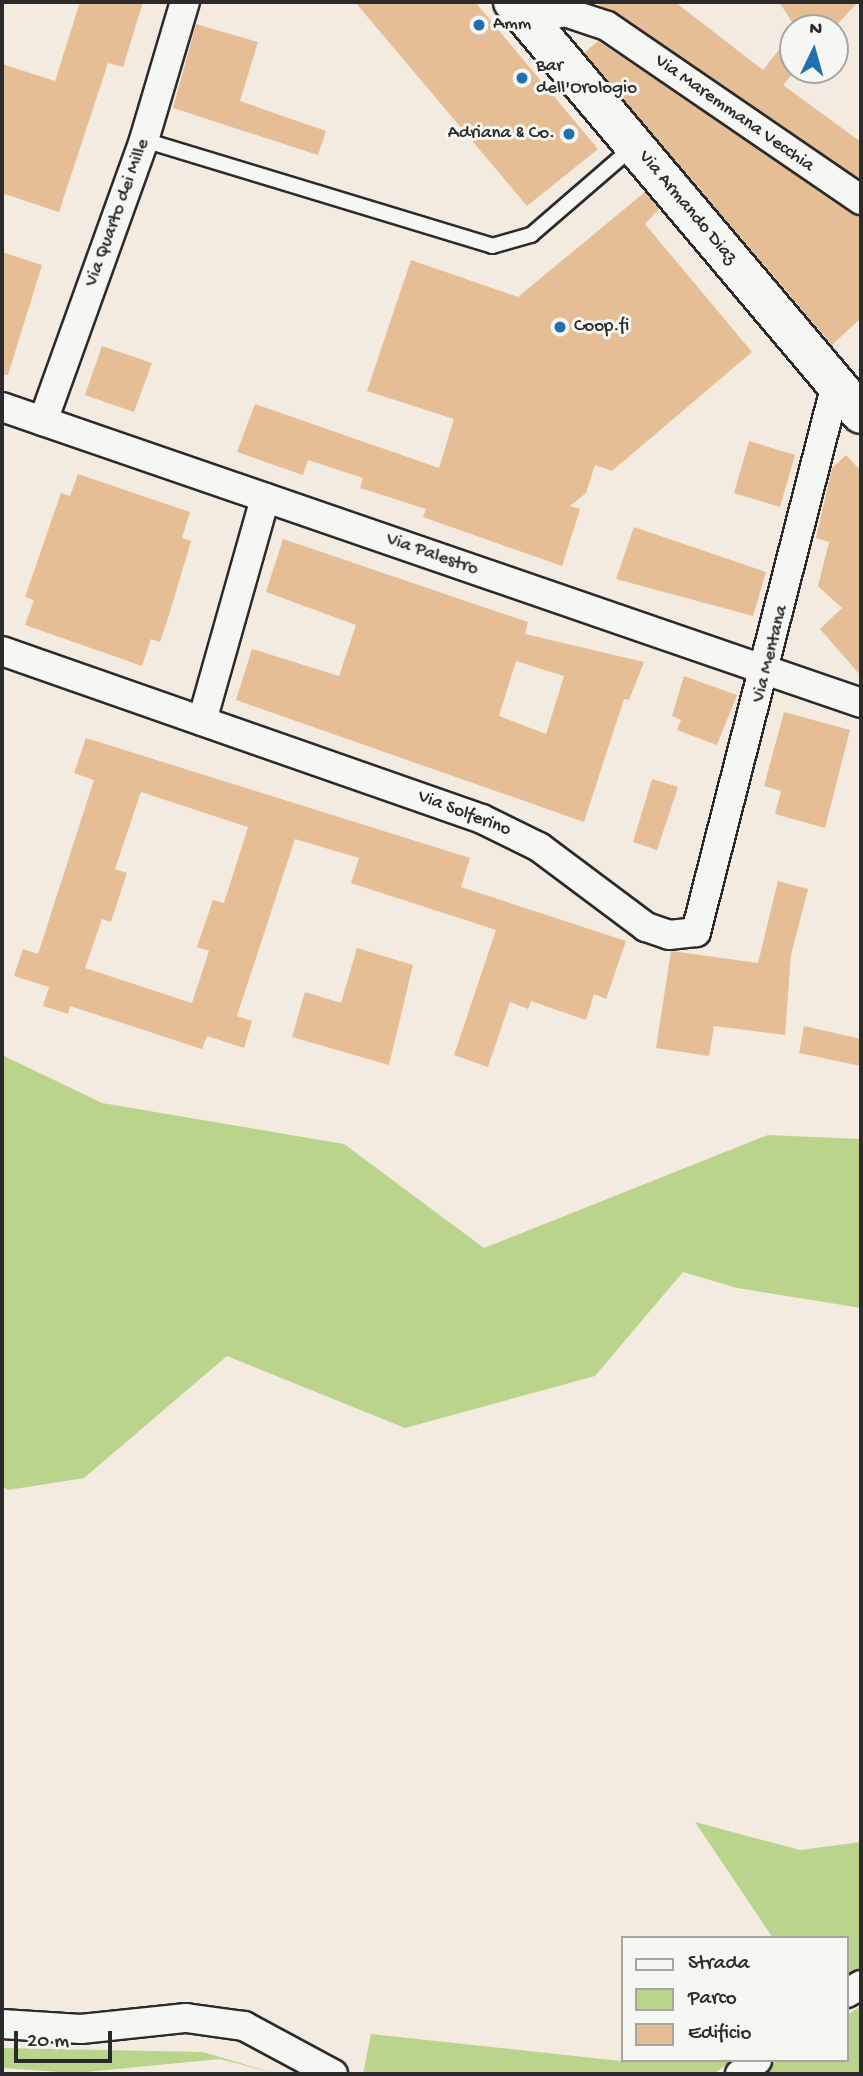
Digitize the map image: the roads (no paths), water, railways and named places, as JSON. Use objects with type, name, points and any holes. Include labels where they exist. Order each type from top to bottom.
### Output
[{"type":"main road","name":"Via Armando Diaz","points":[[521,11],[861,414]]},
{"type":"street","name":"Via Quarto dei Mille","points":[[43,421],[144,140],[185,2]]},
{"type":"street","name":"Via Maremmana Vecchia","points":[[521,11],[565,12],[607,26],[861,200]]},
{"type":"street","name":"Via Mentana","points":[[702,924],[836,384]]},
{"type":"street","name":"Via Palestro","points":[[2,407],[861,703]]},
{"type":"street","points":[[202,721],[265,498]]},
{"type":"street","name":"Via Solferino","points":[[2,651],[509,830],[657,932],[688,934],[702,924]]},
{"type":"street","points":[[2,2024],[81,2029],[186,2018],[232,2024],[295,2049],[334,2074]]},
{"type":"street","points":[[740,2074],[755,2062]]},
{"type":"lane","points":[[144,140],[492,246],[531,235],[635,146]]},
{"type":"place","name":"Amm","points":[[479,25]]},
{"type":"place","name":"Bar dell'Orologio","points":[[522,78]]},
{"type":"place","name":"Adriana & Co.","points":[[569,134]]},
{"type":"place","name":"Coop.fi","points":[[560,327]]}]
